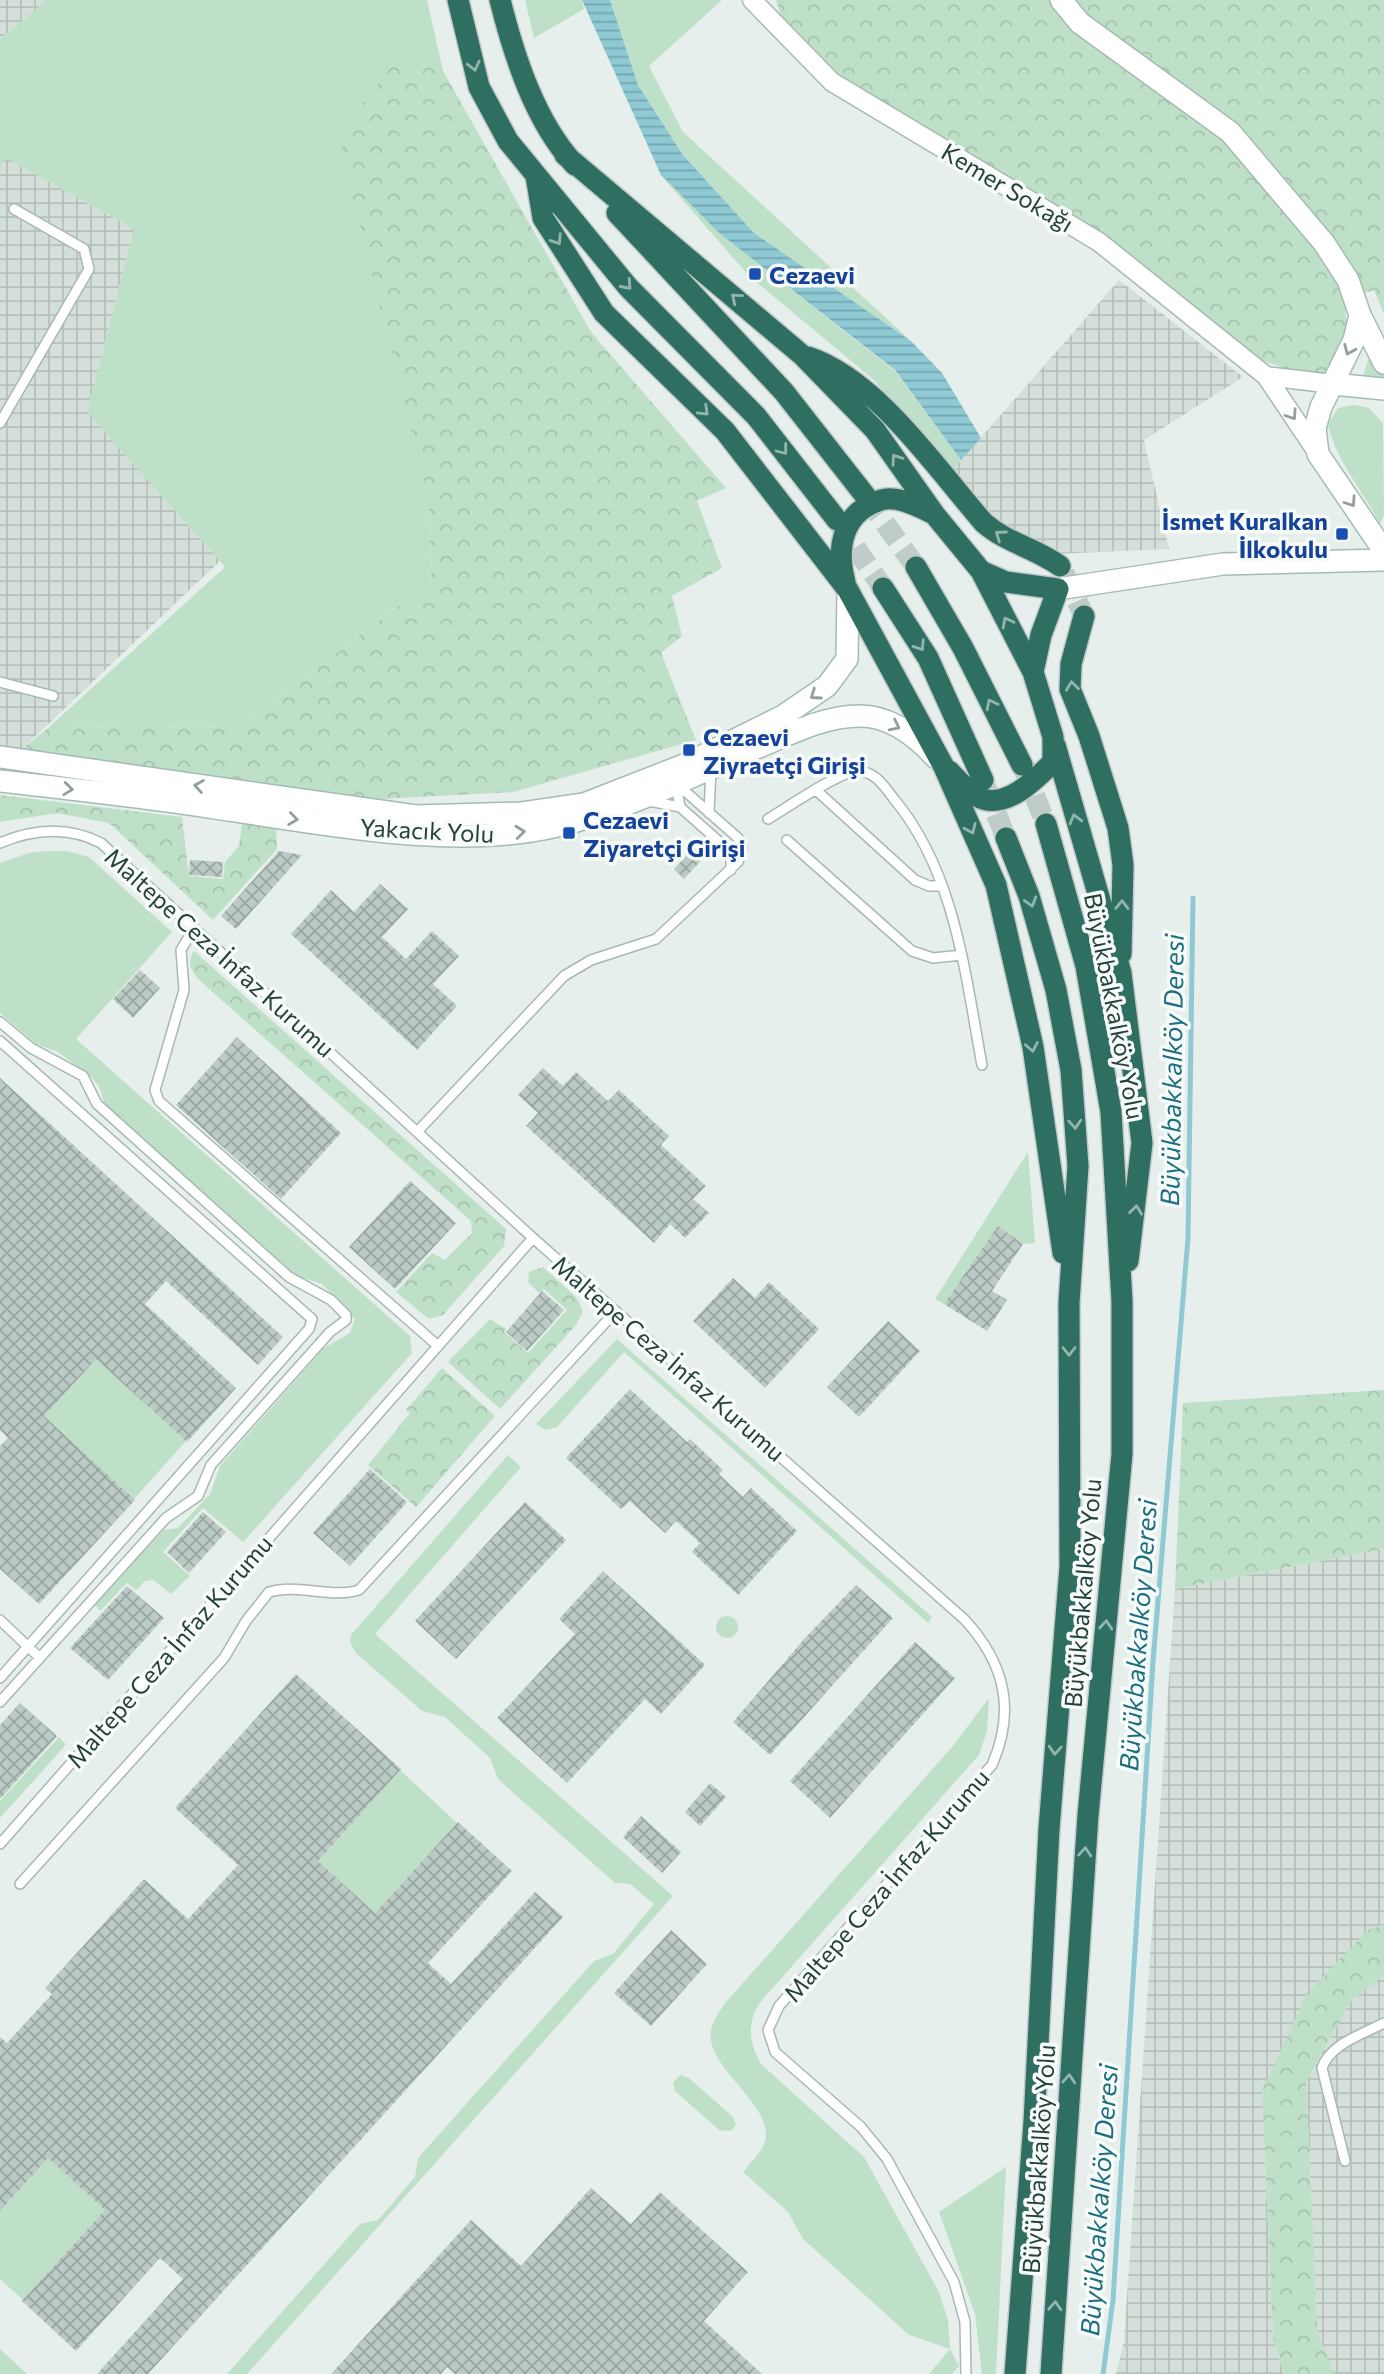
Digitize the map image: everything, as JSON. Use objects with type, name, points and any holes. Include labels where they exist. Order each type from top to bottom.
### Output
[{"type":"highway","points":[[458,0],[479,87],[508,141],[628,287],[756,416],[837,520]]},
{"type":"highway","points":[[500,0],[519,66],[565,155],[784,392],[867,498]]},
{"type":"highway","points":[[565,155],[802,355],[875,430],[935,515],[981,571],[1033,672],[1121,973]]},
{"type":"highway","points":[[536,176],[542,218],[604,313],[724,431],[848,590],[944,767],[996,885],[1033,1046],[1053,1172],[1069,1303]]},
{"type":"highway","points":[[802,355],[831,365],[862,386],[984,523],[1000,537],[1020,547],[1039,551],[1060,566]]},
{"type":"highway","points":[[848,590],[839,559],[840,541],[857,514],[882,500],[909,502],[935,515]]},
{"type":"highway","points":[[916,567],[963,648],[1022,765]]},
{"type":"highway","points":[[981,571],[1006,582],[1058,589],[1041,635],[1033,672]]},
{"type":"highway","points":[[883,588],[928,658],[983,780]]},
{"type":"highway","points":[[1084,615],[1071,664],[1070,689],[1089,736],[1118,828],[1123,865],[1121,973],[1142,1143],[1137,1208],[1122,1301]]},
{"type":"highway","points":[[944,767],[978,797],[1002,800],[1035,779],[1053,762],[1053,737]]},
{"type":"highway","name":"Büyükbakkalköy Yolu","points":[[1046,824],[1086,967],[1111,1112],[1122,1301],[1122,1454],[1088,1815],[1051,2374]]},
{"type":"highway","name":"Büyükbakkalköy Yolu","points":[[1006,838],[1029,896],[1053,978],[1071,1070],[1078,1166],[1069,1303],[1070,1567],[1051,1803],[1034,2122],[1015,2374]]},
{"type":"main road","points":[[1061,0],[1080,23],[1230,132],[1324,243],[1348,280],[1360,315],[1384,363]]},
{"type":"main road","points":[[1318,454],[1315,428],[1321,407],[1354,340],[1360,315]]},
{"type":"main road","points":[[1333,384],[1384,389]]},
{"type":"main road","name":"Kemer Sokağı","points":[[1318,454],[1384,551]]},
{"type":"main road","points":[[1058,589],[1223,564],[1384,560]]},
{"type":"main road","name":"Yakacık Yolu","points":[[0,781],[298,820],[444,835],[527,832],[577,821],[637,799],[674,774],[783,716],[827,686],[847,659],[848,590]]},
{"type":"main road","name":"Yakacık Yolu","points":[[0,757],[416,816],[522,813],[584,804],[674,774],[711,768],[808,727],[840,717],[863,716],[893,723],[922,742],[944,767]]},
{"type":"street","name":"Kemer Sokağı","points":[[752,0],[832,82],[1099,242],[1266,376],[1318,454]]},
{"type":"street","points":[[1266,376],[1333,384]]},
{"type":"lane","points":[[0,423],[89,269],[84,249],[14,209]]},
{"type":"lane","points":[[0,682],[53,696]]},
{"type":"lane","points":[[709,813],[711,768]]},
{"type":"lane","points":[[768,819],[853,771],[876,777],[911,819],[935,860],[962,956],[982,1065]]},
{"type":"lane","points":[[674,774],[680,807]]},
{"type":"lane","points":[[417,1132],[564,976],[592,960],[656,939],[731,870],[742,854],[741,843],[674,774]]},
{"type":"lane","points":[[816,790],[915,880],[929,886],[942,886]]},
{"type":"lane","points":[[637,799],[680,807],[731,852],[731,870]]},
{"type":"lane","name":"Maltepe Ceza İnfaz Kurumu","points":[[0,844],[25,833],[43,831],[88,837],[115,856],[533,1238],[964,1619],[989,1649],[996,1665],[1005,1707],[1000,1747],[992,1765],[779,2006],[768,2030],[775,2052],[861,2127],[887,2159],[954,2282],[965,2322],[965,2374]]},
{"type":"lane","points":[[787,841],[912,951],[933,958],[962,956]]},
{"type":"lane","points":[[194,928],[179,956],[184,990],[155,1090],[159,1101],[438,1346]]},
{"type":"lane","points":[[0,1022],[31,1048],[83,1076],[97,1104],[289,1277],[331,1300],[346,1315],[346,1320],[331,1332],[211,1465],[193,1502],[166,1518],[0,1702]]},
{"type":"lane","points":[[0,1041],[312,1319],[309,1329],[0,1678]]},
{"type":"lane","name":"Maltepe Ceza İnfaz Kurumu","points":[[0,1844],[533,1238]]},
{"type":"lane","points":[[20,1884],[224,1658],[254,1609],[269,1592],[294,1589],[349,1593],[359,1590],[615,1311]]},
{"type":"lane","points":[[0,1620],[40,1658]]},
{"type":"lane","points":[[1345,2161],[1322,2068],[1327,2056],[1343,2044],[1384,2024]]},
{"type":"shaded area","points":[[0,0],[47,0],[0,39]]},
{"type":"shaded area","points":[[6,158],[134,229],[87,412],[220,561],[22,749],[0,749],[0,168]]},
{"type":"shaded area","points":[[1119,280],[1243,377],[1144,440],[1169,549],[1054,554],[996,523],[950,473]]},
{"type":"shaded area","points":[[1384,1549],[1384,1925],[1368,1929],[1262,2091],[1273,2338],[1284,2374],[1116,2374],[1124,2341],[1175,1589]]},
{"type":"shaded area","points":[[1384,1975],[1384,2374],[1335,2374],[1318,2335],[1306,2082],[1351,2001]]},
{"type":"green space","points":[[47,0],[427,0],[443,71],[401,56],[429,501],[431,581],[241,726],[48,728],[225,567],[87,412],[134,229],[6,158],[0,168],[0,39]]},
{"type":"green space","points":[[525,0],[582,0],[584,9],[534,38]]},
{"type":"green space","points":[[610,0],[722,0],[649,66],[683,132],[911,341],[754,233],[683,155],[638,85]]},
{"type":"green space","points":[[776,0],[1384,0],[1384,314],[1374,290],[1344,299],[1349,343],[1324,383],[1254,357],[1117,253],[859,101],[785,30]]},
{"type":"green space","points":[[401,55],[443,71],[591,332],[726,488],[697,501],[722,568],[672,596],[682,636],[661,653],[696,740],[513,792],[379,799],[22,749],[48,728],[241,726],[431,581],[429,501],[341,152],[345,124]]},
{"type":"green space","points":[[658,172],[719,233],[895,371],[961,460],[950,473],[874,380],[749,276]]},
{"type":"green space","points":[[1378,330],[1384,356],[1384,387],[1362,379]]},
{"type":"green space","points":[[1354,405],[1369,408],[1383,423],[1384,515],[1380,524],[1336,449],[1328,424],[1338,408]]},
{"type":"green space","points":[[0,795],[182,817],[189,876],[223,879],[225,862],[239,846],[242,824],[276,828],[277,849],[213,920],[109,823],[57,813],[0,822]]},
{"type":"green space","points":[[66,851],[89,857],[172,932],[76,1039],[410,1336],[412,1353],[243,1542],[203,1508],[163,1552],[190,1576],[171,1594],[153,1580],[145,1581],[136,1590],[127,1583],[100,1611],[95,1605],[99,1599],[164,1530],[178,1528],[210,1494],[220,1466],[324,1348],[350,1333],[355,1319],[322,1284],[297,1276],[105,1105],[99,1086],[90,1076],[58,1052],[36,1044],[0,1013],[0,863],[29,853]]},
{"type":"green space","points":[[194,951],[506,1229],[504,1246],[443,1315],[429,1319],[396,1292],[432,1253],[445,1260],[472,1233],[471,1221],[199,980],[190,966]]},
{"type":"green space","points":[[1028,1152],[1035,1243],[1023,1244],[998,1226],[944,1304],[935,1299]]},
{"type":"green space","points":[[543,1267],[577,1298],[583,1311],[576,1325],[500,1409],[448,1362],[490,1319],[506,1329],[504,1332],[528,1353],[567,1310],[544,1289],[539,1293],[528,1282],[529,1272]]},
{"type":"green space","points":[[617,1339],[932,1617],[928,1623],[624,1352],[557,1427],[546,1430],[536,1424]]},
{"type":"green space","points":[[96,1359],[186,1441],[134,1499],[44,1416]]},
{"type":"green space","points":[[442,1368],[495,1416],[416,1507],[368,1465],[410,1413],[406,1410]]},
{"type":"green space","points":[[1384,1390],[1384,1549],[1175,1589],[1183,1403]]},
{"type":"green space","points":[[508,1455],[521,1467],[375,1634],[673,1896],[247,2374],[227,2374],[360,2224],[378,2220],[415,2177],[418,2158],[594,1961],[613,1954],[654,1904],[630,1884],[615,1883],[498,1779],[490,1758],[445,1717],[422,1711],[356,1653],[350,1642],[351,1635]]},
{"type":"green space","points":[[723,1616],[731,1616],[738,1623],[738,1631],[731,1638],[723,1638],[716,1631],[716,1623]]},
{"type":"green space","points":[[989,1698],[987,1731],[979,1755],[763,1999],[754,2015],[751,2032],[757,2057],[762,2065],[864,2157],[939,2292],[948,2320],[950,2349],[909,2335],[803,2239],[788,2212],[743,2172],[765,2141],[765,2127],[759,2112],[716,2055],[711,2041],[713,2023],[726,2002],[952,1747]]},
{"type":"green space","points":[[59,1737],[66,1744],[0,1818],[0,1801]]},
{"type":"green space","points":[[400,1770],[457,1823],[375,1913],[318,1861]]},
{"type":"green space","points":[[1384,1925],[1384,1975],[1351,2001],[1306,2082],[1318,2335],[1335,2374],[1284,2374],[1273,2338],[1262,2091],[1307,1993],[1369,1929]]},
{"type":"green space","points":[[680,2075],[689,2078],[733,2117],[736,2125],[731,2131],[719,2130],[675,2091],[673,2083]]},
{"type":"green space","points":[[48,2158],[105,2210],[23,2300],[0,2279],[0,2211]]},
{"type":"green space","points":[[1006,2167],[996,2374],[982,2374],[975,2314],[939,2212]]},
{"type":"green space","points":[[0,2349],[27,2374],[0,2374]]},
{"type":"green space","points":[[950,2349],[959,2366],[952,2374],[929,2374]]},
{"type":"water","points":[[582,0],[610,0],[638,85],[683,155],[754,233],[911,341],[942,373],[981,438],[961,460],[895,370],[719,233],[661,175]]},
{"type":"building","points":[[697,844],[707,854],[684,879],[674,869]]},
{"type":"building","points":[[279,851],[302,855],[236,929],[221,916]]},
{"type":"building","points":[[190,860],[223,862],[222,877],[189,875]]},
{"type":"building","points":[[380,884],[408,909],[382,937],[406,959],[432,931],[459,956],[433,984],[457,1006],[417,1050],[291,934],[331,890],[354,912]]},
{"type":"building","points":[[140,970],[160,988],[133,1018],[113,999]]},
{"type":"building","points":[[237,1037],[341,1133],[281,1199],[176,1105]]},
{"type":"building","points":[[543,1068],[563,1086],[576,1072],[608,1101],[619,1090],[669,1136],[661,1145],[706,1186],[693,1199],[709,1213],[685,1238],[670,1224],[654,1243],[526,1126],[538,1113],[518,1095]]},
{"type":"building","points":[[0,1078],[283,1337],[258,1365],[166,1281],[145,1304],[236,1388],[187,1442],[96,1359],[44,1416],[135,1500],[39,1604],[0,1569],[0,1446],[8,1438],[0,1430]]},
{"type":"building","points":[[410,1181],[456,1223],[395,1289],[349,1247]]},
{"type":"building","points":[[998,1226],[1023,1244],[992,1291],[1007,1300],[987,1331],[944,1304]]},
{"type":"building","points":[[733,1278],[755,1298],[769,1282],[819,1329],[765,1388],[693,1321]]},
{"type":"building","points":[[542,1291],[564,1310],[527,1351],[506,1332]]},
{"type":"building","points":[[888,1321],[920,1351],[859,1417],[827,1387]]},
{"type":"building","points":[[630,1389],[687,1442],[690,1439],[723,1470],[719,1474],[743,1497],[751,1488],[797,1531],[738,1595],[692,1552],[700,1543],[676,1521],[665,1533],[630,1501],[621,1509],[566,1458]]},
{"type":"building","points":[[370,1469],[407,1502],[350,1566],[313,1533]]},
{"type":"building","points":[[525,1502],[566,1540],[456,1659],[415,1621]]},
{"type":"building","points":[[203,1512],[226,1532],[189,1573],[167,1552]]},
{"type":"building","points":[[603,1571],[705,1665],[661,1714],[645,1699],[567,1783],[497,1718],[575,1634],[559,1619]]},
{"type":"building","points":[[856,1585],[893,1618],[770,1755],[733,1722],[805,1638]]},
{"type":"building","points":[[127,1586],[164,1618],[108,1680],[70,1648]]},
{"type":"building","points":[[915,1642],[955,1678],[830,1818],[790,1781]]},
{"type":"building","points":[[296,1674],[401,1769],[318,1861],[375,1913],[458,1822],[512,1871],[428,1963],[451,1984],[535,1892],[563,1917],[148,2374],[97,2374],[183,2279],[160,2258],[76,2351],[22,2301],[105,2210],[48,2158],[0,2211],[0,2037],[7,2043],[52,1994],[45,1988],[144,1879],[188,1919],[238,1865],[175,1808]]},
{"type":"building","points":[[20,1703],[57,1736],[0,1799],[0,1725]]},
{"type":"building","points":[[710,1783],[726,1797],[700,1826],[685,1812]]},
{"type":"building","points":[[641,1816],[681,1852],[662,1873],[623,1837]]},
{"type":"building","points":[[671,1930],[707,1964],[651,2026],[614,1993]]},
{"type":"building","points":[[591,2188],[631,2224],[660,2192],[748,2272],[704,2321],[762,2374],[455,2374],[447,2367],[441,2374],[331,2374],[471,2220],[521,2266]]},
{"type":"waterway","name":"Büyükbakkalköy Deresi","points":[[1103,2374],[1113,2300],[1153,1662],[1188,1238],[1193,898]]},
{"type":"tunnel","points":[[867,498],[916,567]]},
{"type":"tunnel","points":[[838,522],[883,588]]},
{"type":"tunnel","points":[[1064,573],[1084,616]]},
{"type":"tunnel","points":[[1023,767],[1046,824]]},
{"type":"tunnel","points":[[985,785],[1006,838]]},
{"type":"place","name":"Cezaevi","points":[[755,274]]},
{"type":"place","name":"İsmet Kuralkan İlkokulu","points":[[1342,534]]},
{"type":"place","name":"Cezaevi Ziyraetçi Girişi","points":[[689,750]]},
{"type":"place","name":"Cezaevi Ziyaretçi Girişi","points":[[569,833]]}]
